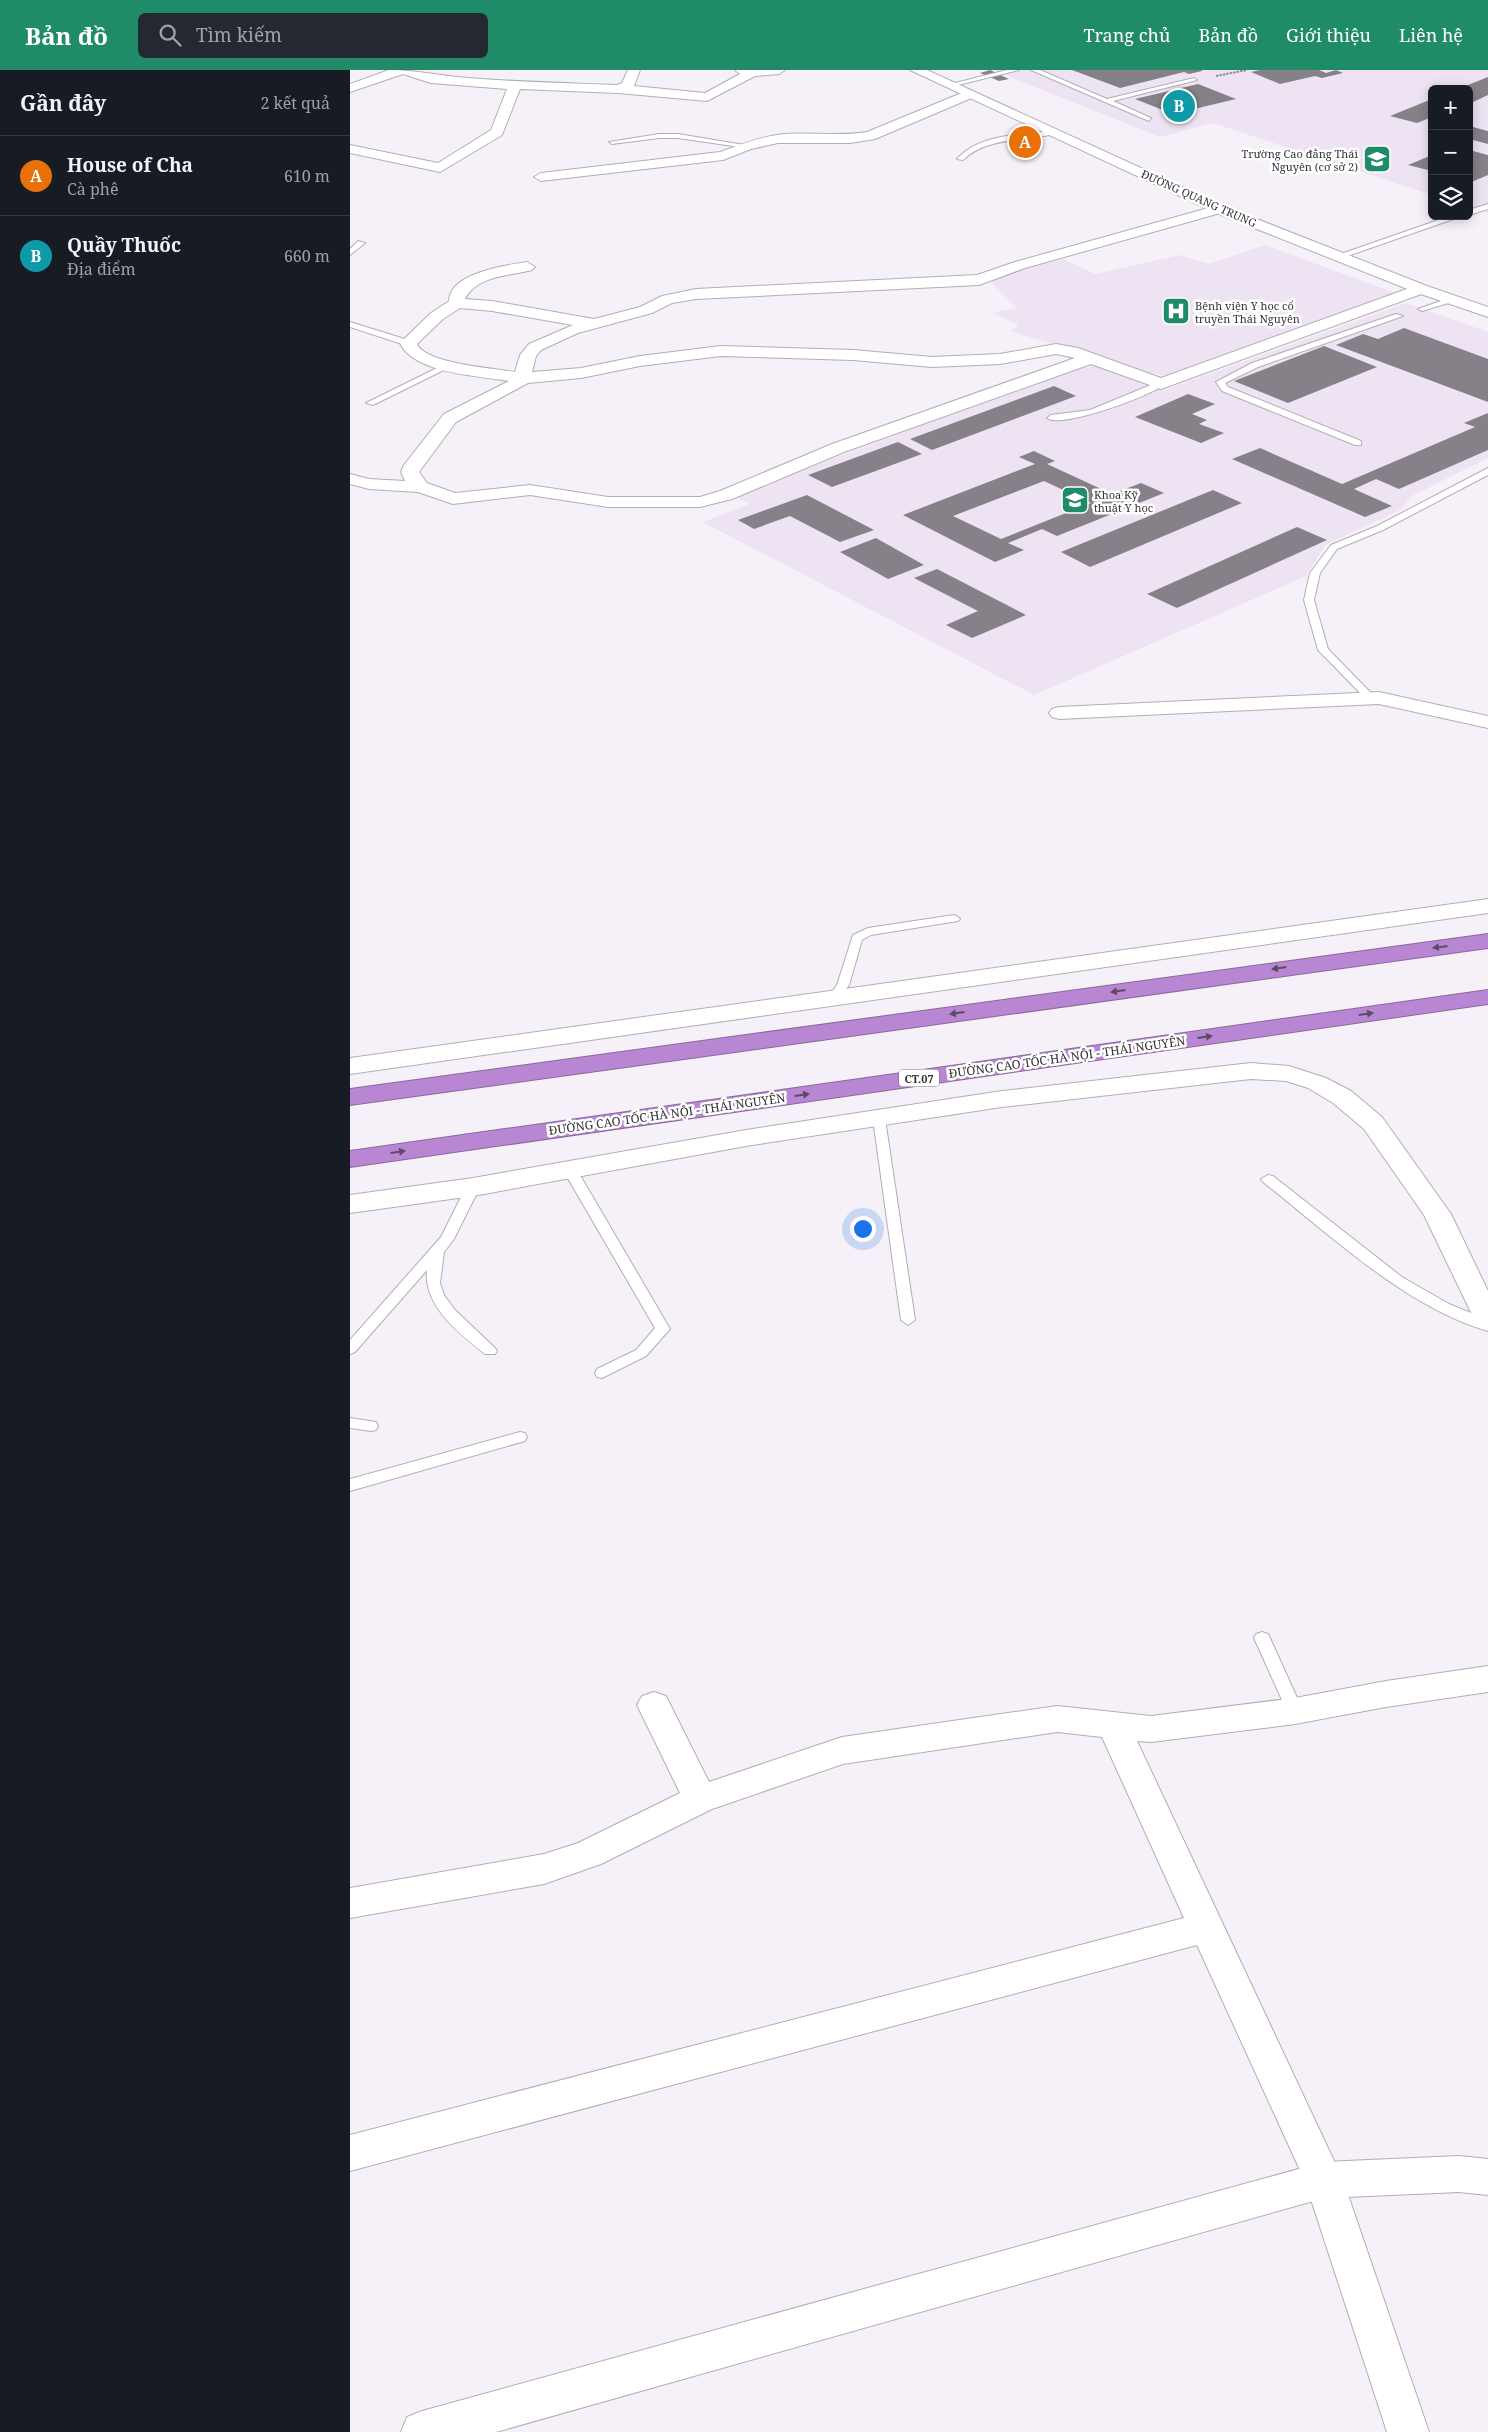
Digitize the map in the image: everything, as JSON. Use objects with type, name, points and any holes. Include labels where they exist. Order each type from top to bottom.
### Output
[{"type":"highway","points":[[350,1097],[1488,941]]},
{"type":"highway","name":"ĐƯỜNG CAO TỐC HÀ NỘI - THÁI NGUYÊN","points":[[350,1159],[1488,997]]},
{"type":"street","points":[[350,88],[401,70]]},
{"type":"street","points":[[405,70],[431,78],[515,85],[618,89],[707,97],[747,71],[779,70]]},
{"type":"street","points":[[618,89],[628,86],[634,70]]},
{"type":"street","name":"ĐƯỜNG QUANG TRUNG","points":[[916,70],[1219,209],[1422,289],[1488,312]]},
{"type":"street","points":[[350,149],[440,168],[497,132],[515,85]]},
{"type":"street","points":[[541,177],[723,156],[747,146],[778,139],[870,136],[969,94]]},
{"type":"street","points":[[421,487],[412,478],[410,472],[450,418],[480,400],[514,386],[523,378],[528,355],[535,348],[553,337],[646,310],[668,299],[696,294],[978,280],[1020,265],[1219,209]]},
{"type":"street","points":[[457,303],[457,297],[471,282],[495,272],[527,267]]},
{"type":"street","points":[[594,324],[530,311],[457,303],[437,316],[408,343],[411,350],[423,358],[448,366],[523,378],[581,373],[650,360],[721,351],[853,355],[932,362],[1000,359],[1056,349],[1072,351],[1161,384],[1422,289]]},
{"type":"street","points":[[350,479],[369,484],[421,487],[453,499],[530,490],[608,502],[700,502],[726,495],[838,448],[1091,358]]},
{"type":"street","points":[[1059,713],[1371,698],[1409,703],[1447,714],[1488,722]]},
{"type":"street","points":[[350,1066],[832,1000],[1209,943],[1488,906]]},
{"type":"street","points":[[350,1204],[473,1187],[746,1138],[1002,1099],[1251,1071],[1289,1074],[1317,1083],[1342,1097],[1373,1123],[1437,1214],[1482,1295],[1488,1320]]},
{"type":"street","points":[[350,1903],[544,1869],[589,1854],[700,1799],[842,1751],[1057,1720],[1151,1729],[1295,1711],[1386,1694],[1488,1679]]},
{"type":"street","points":[[654,1706],[700,1799]]},
{"type":"street","points":[[1113,1725],[1324,2180],[1408,2432]]},
{"type":"street","points":[[350,2153],[1208,1927]]},
{"type":"street","points":[[422,2432],[1324,2180],[1459,2174],[1488,2177]]},
{"type":"lane","points":[[950,85],[1016,70]]},
{"type":"lane","points":[[1034,70],[1149,118]]},
{"type":"lane","points":[[1107,101],[1194,80]]},
{"type":"lane","points":[[961,159],[966,152],[974,148],[996,142],[1053,132]]},
{"type":"lane","points":[[612,142],[659,136],[678,136],[747,146]]},
{"type":"lane","points":[[1473,212],[1488,206]]},
{"type":"lane","points":[[1339,256],[1446,220]]},
{"type":"lane","points":[[350,253],[361,243]]},
{"type":"lane","points":[[1422,309],[1452,299]]},
{"type":"lane","points":[[1358,443],[1225,389],[1220,382],[1256,365],[1399,316]]},
{"type":"lane","points":[[350,324],[408,343]]},
{"type":"lane","points":[[370,403],[448,366]]},
{"type":"lane","points":[[1051,418],[1066,419],[1092,413],[1161,384]]},
{"type":"lane","points":[[1371,698],[1323,650],[1309,600],[1315,573],[1334,547],[1380,528],[1488,471]]},
{"type":"lane","points":[[832,1000],[843,985],[857,938],[868,932],[954,920]]},
{"type":"lane","points":[[879,1119],[908,1320]]},
{"type":"lane","points":[[570,1170],[663,1329],[641,1354],[602,1373]]},
{"type":"lane","points":[[1268,1179],[1398,1280],[1444,1307],[1488,1326]]},
{"type":"lane","points":[[350,1349],[437,1252],[455,1227],[473,1187]]},
{"type":"lane","points":[[437,1252],[434,1286],[440,1297],[464,1327],[490,1351]]},
{"type":"lane","points":[[350,1423],[371,1426]]},
{"type":"lane","points":[[350,1486],[520,1437]]},
{"type":"lane","points":[[1262,1638],[1295,1711]]},
{"type":"path","points":[[1194,80],[1247,70]]},
{"type":"shaded area","points":[[992,70],[1488,70],[1488,213],[1473,208],[1473,85],[1428,85],[1428,194],[1213,123],[1160,137]]},
{"type":"shaded area","name":"Bệnh viện Y học cổ truyền Thái Nguyên","points":[[1265,245],[1395,293],[1173,376],[1146,373],[1010,331],[1019,325],[992,313],[1017,308],[991,282],[1013,272],[1063,259],[1095,274],[1180,255],[1209,264]]},
{"type":"shaded area","name":"Khoa Kỹ thuật Y học","points":[[1406,303],[1488,332],[1488,458],[1412,496],[1400,510],[1325,545],[1306,576],[1034,695],[703,522],[750,504],[735,496],[1056,374],[1097,365],[1162,391]]},
{"type":"building","points":[[990,70],[1009,79],[999,81],[980,73]]},
{"type":"building","points":[[1072,70],[1202,71],[1189,74],[1184,72],[1120,88]]},
{"type":"building","points":[[1260,70],[1319,70],[1326,73],[1336,70],[1343,73],[1322,78],[1315,76],[1280,84],[1251,72]]},
{"type":"building","points":[[1488,77],[1488,95],[1473,102],[1473,85],[1468,85]]},
{"type":"building","points":[[1198,84],[1236,99],[1173,114],[1135,99]]},
{"type":"building","points":[[1428,101],[1428,119],[1417,123],[1390,116]]},
{"type":"building","points":[[1473,127],[1488,131],[1488,144],[1473,140]]},
{"type":"building","points":[[1473,151],[1488,155],[1488,175],[1473,181]]},
{"type":"building","points":[[1428,157],[1428,170],[1408,165]]},
{"type":"building","points":[[1404,328],[1488,359],[1488,402],[1336,345],[1363,334],[1378,339]]},
{"type":"building","points":[[1324,346],[1377,367],[1288,403],[1234,381]]},
{"type":"building","points":[[1054,386],[1076,396],[932,450],[910,439]]},
{"type":"building","points":[[1188,394],[1215,404],[1192,414],[1207,420],[1199,424],[1224,433],[1201,443],[1135,417]]},
{"type":"building","points":[[1488,413],[1488,450],[1399,489],[1376,479],[1354,489],[1392,506],[1365,517],[1232,459],[1260,448],[1342,484],[1475,427],[1464,423]]},
{"type":"building","points":[[898,442],[922,454],[832,487],[808,475]]},
{"type":"building","points":[[1034,451],[1055,461],[1047,464],[1112,494],[1141,483],[1164,493],[1057,536],[1042,529],[1008,543],[1024,550],[995,562],[903,515],[1035,464],[1019,457]],"holes":[[[1044,481],[1091,503],[1001,539],[953,516]]]},
{"type":"building","points":[[1213,490],[1242,503],[1090,567],[1061,552]]},
{"type":"building","points":[[807,495],[874,530],[840,542],[790,516],[754,529],[738,520]]},
{"type":"building","points":[[1297,527],[1327,540],[1177,608],[1147,594]]},
{"type":"building","points":[[876,538],[924,565],[888,579],[840,552]]},
{"type":"building","points":[[937,569],[1026,615],[972,638],[946,625],[978,611],[914,578]]},
{"type":"place","name":"Quầy Thuốc","points":[[1179,106]]},
{"type":"place","name":"House of Cha","points":[[1025,142]]},
{"type":"place","name":"Trường Cao đẳng Thái Nguyên (cơ sở 2)","points":[[1377,159]]},
{"type":"place","name":"Bệnh viện Y học cổ truyền Thái Nguyên","points":[[1176,311]]},
{"type":"place","name":"Khoa Kỹ thuật Y học","points":[[1075,500]]}]
